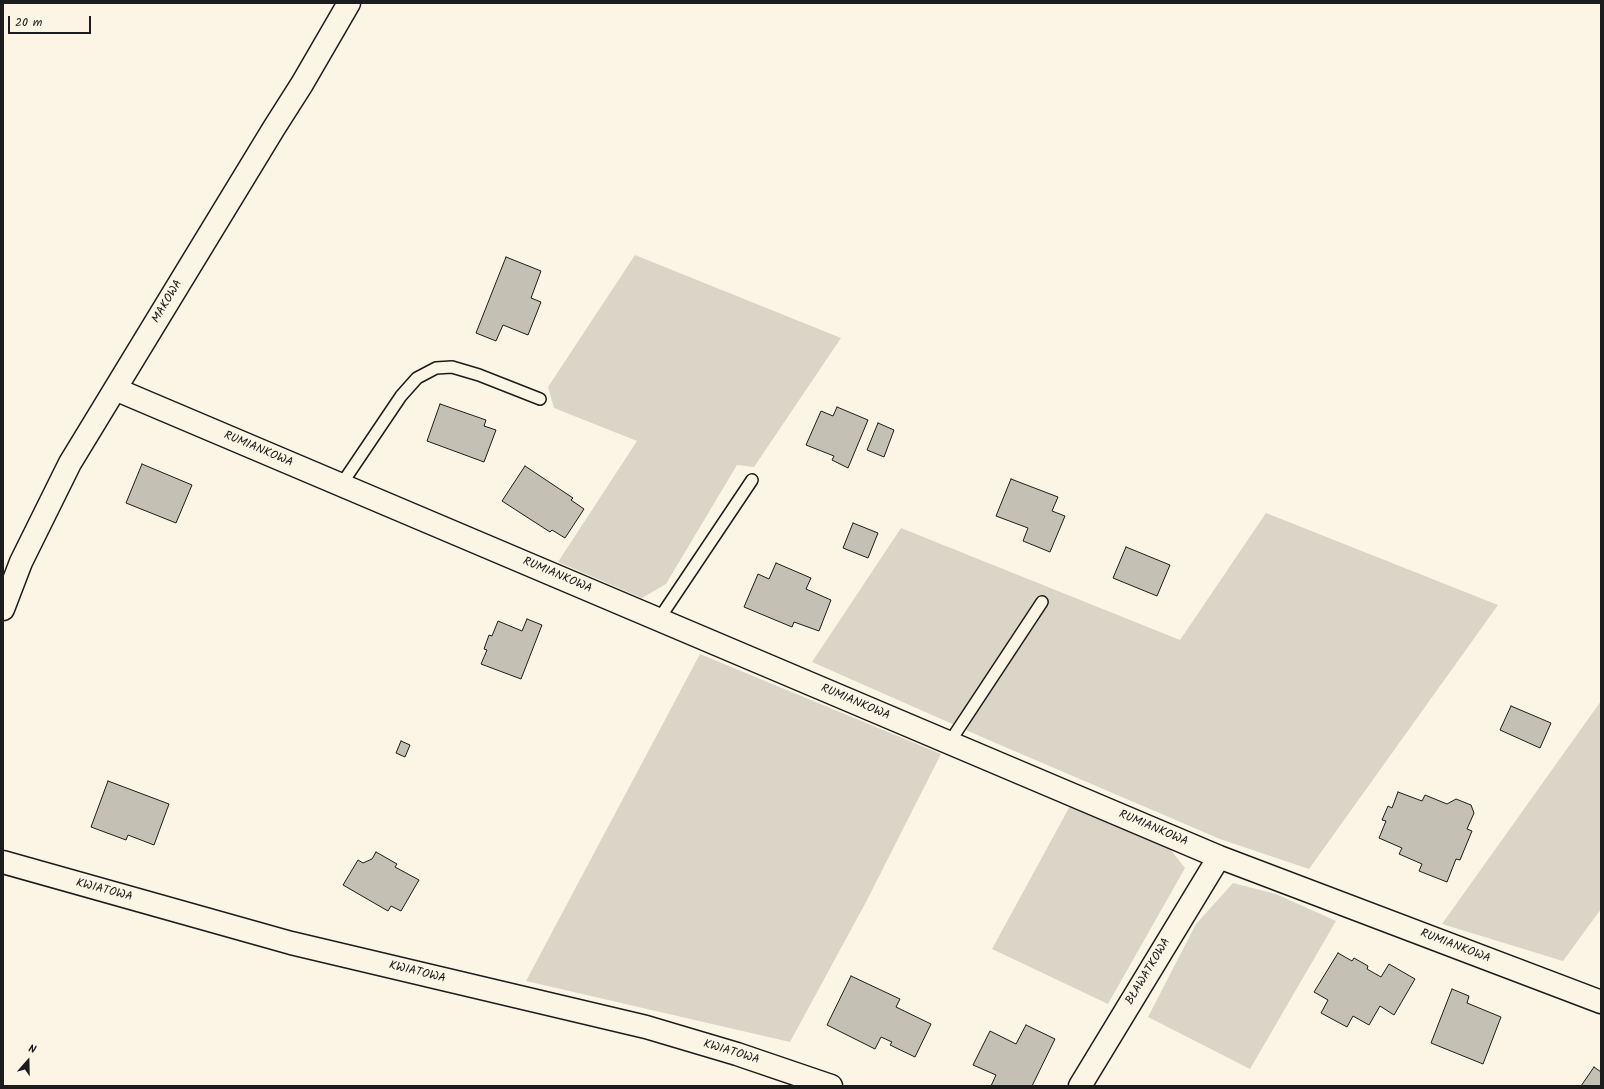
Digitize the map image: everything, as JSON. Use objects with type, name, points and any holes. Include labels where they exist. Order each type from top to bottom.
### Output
[{"type":"street","name":"MAKOWA","points":[[3,609],[21,562],[70,463],[302,84],[349,3]]},
{"type":"street","name":"RUMIANKOWA","points":[[115,389],[1219,857],[1601,1002]]},
{"type":"street","name":"BŁAWATKOWA","points":[[1080,1086],[1219,857]]},
{"type":"street","name":"KWIATOWA","points":[[3,862],[290,943],[646,1027],[737,1054],[830,1086]]},
{"type":"lane","points":[[341,485],[401,396],[417,378],[436,368],[452,367],[479,375],[540,399]]},
{"type":"lane","points":[[659,619],[752,480]]},
{"type":"lane","points":[[950,743],[1042,602]]},
{"type":"shaded area","points":[[635,255],[841,338],[754,467],[737,465],[666,584],[642,598],[558,562],[637,441],[554,408],[548,387]]},
{"type":"shaded area","points":[[1266,513],[1498,605],[1309,869],[1220,839],[991,741],[812,662],[901,528],[1180,640]]},
{"type":"shaded area","points":[[700,654],[941,754],[866,902],[790,1042],[526,981]]},
{"type":"shaded area","points":[[1601,701],[1601,909],[1563,961],[1442,924]]},
{"type":"shaded area","points":[[1070,806],[1167,845],[1185,868],[1108,1004],[992,949]]},
{"type":"shaded area","points":[[1233,883],[1276,894],[1336,921],[1250,1069],[1148,1017],[1196,924]]},
{"type":"building","points":[[506,257],[541,271],[531,298],[541,302],[528,335],[503,325],[496,341],[476,333]]},
{"type":"building","points":[[440,404],[486,420],[484,426],[496,430],[484,462],[427,441]]},
{"type":"building","points":[[837,407],[868,420],[848,468],[832,460],[834,456],[806,445],[821,411],[833,416]]},
{"type":"building","points":[[878,423],[894,430],[884,457],[867,450]]},
{"type":"building","points":[[142,464],[192,485],[176,523],[126,503]]},
{"type":"building","points":[[525,466],[573,498],[571,500],[584,509],[565,538],[552,530],[550,532],[502,501]]},
{"type":"building","points":[[1011,479],[1058,497],[1052,511],[1065,516],[1050,552],[1023,541],[1028,528],[996,516]]},
{"type":"building","points":[[853,523],[878,533],[868,558],[843,548]]},
{"type":"building","points":[[1126,547],[1170,565],[1157,596],[1113,578]]},
{"type":"building","points":[[776,563],[811,578],[806,589],[831,600],[819,631],[794,622],[792,627],[744,607],[758,574],[769,579]]},
{"type":"building","points":[[527,619],[542,625],[521,679],[481,664],[487,650],[484,649],[489,635],[492,636],[498,621],[522,631]]},
{"type":"building","points":[[1511,706],[1551,723],[1540,748],[1500,730]]},
{"type":"building","points":[[401,741],[410,745],[405,757],[396,753]]},
{"type":"building","points":[[108,781],[169,804],[154,845],[128,835],[126,840],[91,827]]},
{"type":"building","points":[[1398,792],[1422,801],[1425,795],[1447,804],[1456,799],[1471,805],[1474,813],[1467,829],[1472,831],[1460,860],[1456,859],[1447,882],[1419,871],[1422,864],[1399,854],[1402,848],[1379,838],[1386,821],[1382,820],[1388,806],[1392,808]]},
{"type":"building","points":[[376,852],[397,864],[395,867],[419,880],[401,911],[391,906],[388,911],[343,885],[358,860],[363,863],[372,859]]},
{"type":"building","points":[[1338,953],[1352,961],[1354,958],[1368,966],[1367,969],[1381,977],[1389,964],[1415,979],[1394,1015],[1380,1006],[1369,1025],[1353,1016],[1347,1027],[1321,1013],[1328,1000],[1314,992]]},
{"type":"building","points":[[851,976],[900,999],[896,1007],[931,1024],[915,1057],[890,1045],[892,1042],[881,1037],[875,1049],[827,1025]]},
{"type":"building","points":[[1452,989],[1469,996],[1467,1003],[1501,1017],[1483,1064],[1431,1043]]},
{"type":"building","points":[[1026,1025],[1055,1039],[1032,1086],[991,1086],[996,1075],[973,1065],[990,1031],[1016,1044]]},
{"type":"building","points":[[1594,1067],[1601,1072],[1601,1086],[1581,1086]]}]
